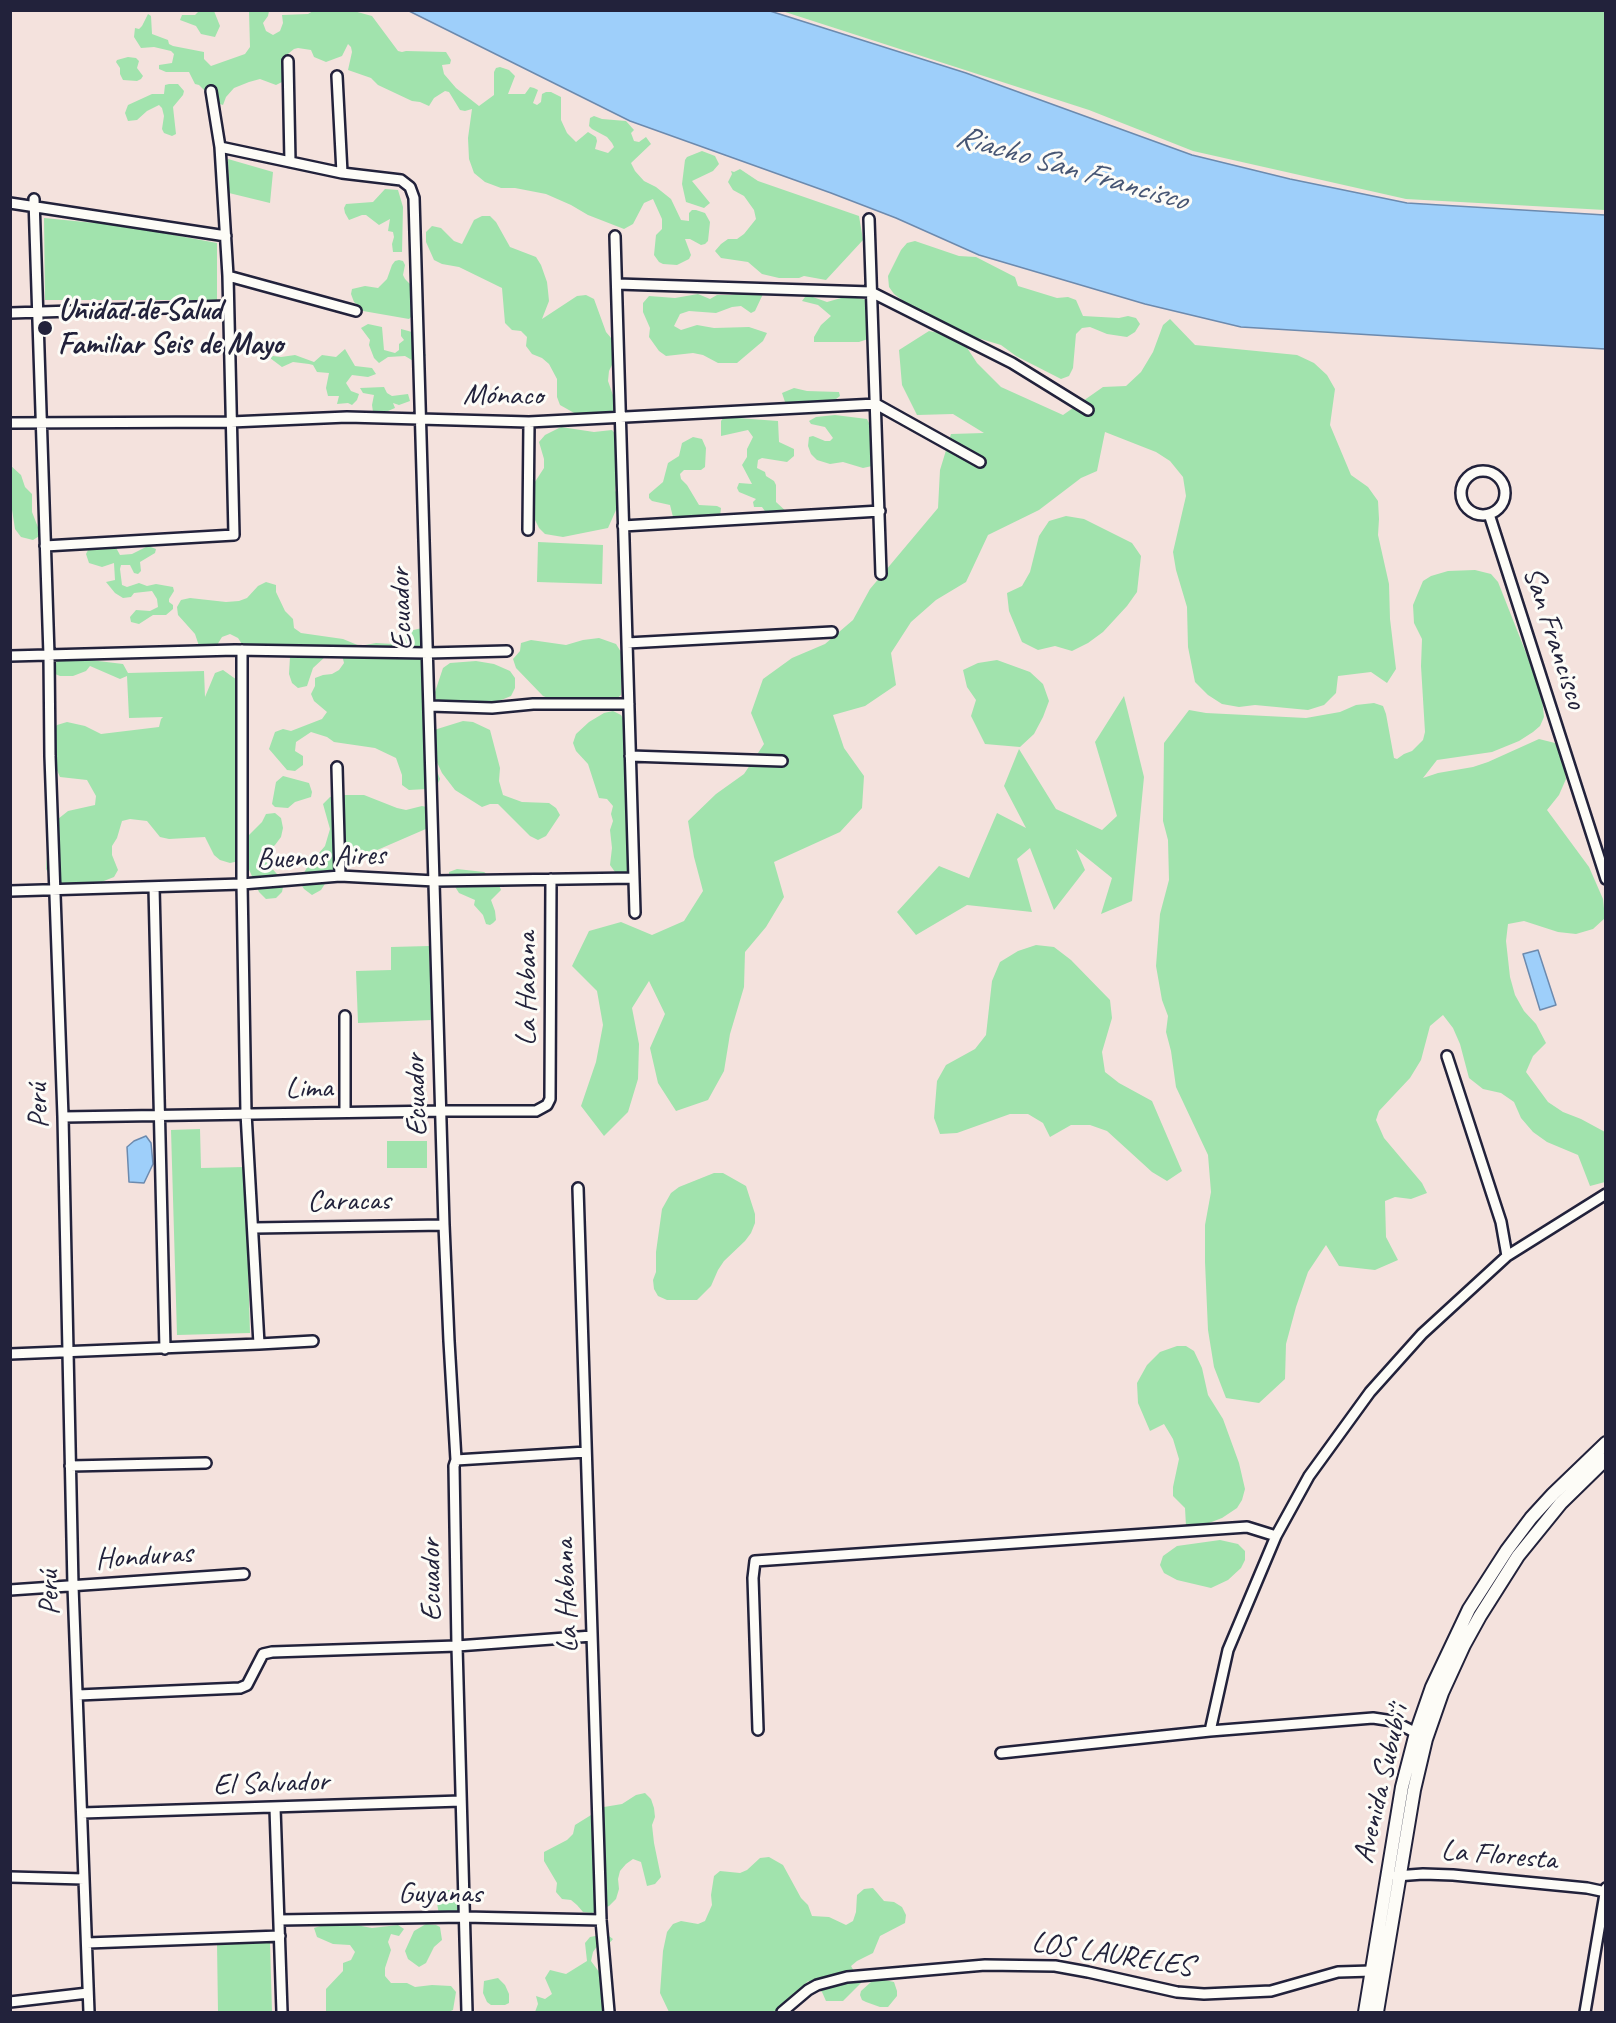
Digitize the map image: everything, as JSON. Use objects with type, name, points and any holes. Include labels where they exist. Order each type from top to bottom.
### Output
[{"type":"street","points":[[288,61],[290,162]]},
{"type":"street","points":[[220,147],[342,173],[337,76]]},
{"type":"street","points":[[45,546],[234,535],[226,236],[220,147],[211,91]]},
{"type":"street","name":"Ecuador","points":[[342,173],[401,180],[410,187],[414,198],[444,1225],[456,1460],[454,1466],[457,1646],[467,2013]]},
{"type":"street","points":[[12,203],[34,203],[226,236]]},
{"type":"street","name":"Perú","points":[[34,203],[63,1117],[73,1586],[89,2013]]},
{"type":"street","points":[[869,219],[881,574]]},
{"type":"street","points":[[615,236],[635,913]]},
{"type":"street","points":[[228,276],[356,311]]},
{"type":"street","points":[[617,284],[871,292],[1012,363],[1088,410]]},
{"type":"street","points":[[10,314],[228,306]]},
{"type":"street","points":[[876,404],[980,462]]},
{"type":"street","name":"Mónaco","points":[[10,423],[231,422],[347,417],[529,422],[876,404]]},
{"type":"street","points":[[528,530],[529,422]]},
{"type":"street","points":[[1475,472],[1491,472],[1503,482],[1504,501],[1496,511],[1489,514],[1474,513],[1462,501],[1464,481],[1475,472]]},
{"type":"street","points":[[624,526],[880,511]]},
{"type":"street","name":"San Francisco","points":[[1489,514],[1605,879]]},
{"type":"street","points":[[627,643],[832,632]]},
{"type":"street","points":[[242,650],[242,884],[246,1113],[260,1344]]},
{"type":"street","points":[[10,656],[242,650],[428,653],[507,651]]},
{"type":"street","points":[[430,706],[492,708],[533,704],[629,704]]},
{"type":"street","points":[[630,756],[782,761]]},
{"type":"street","points":[[337,767],[340,876]]},
{"type":"street","name":"Buenos Aires","points":[[10,891],[242,884],[340,876],[435,881],[634,878]]},
{"type":"street","name":"La Habana","points":[[550,1099],[551,879]]},
{"type":"street","points":[[153,887],[165,1349]]},
{"type":"street","points":[[345,1016],[345,1112]]},
{"type":"street","points":[[1447,1056],[1501,1222],[1507,1256]]},
{"type":"street","name":"Lima","points":[[63,1117],[536,1111],[547,1105],[550,1099]]},
{"type":"street","name":"La Habana","points":[[578,1188],[601,1920],[608,2008]]},
{"type":"street","points":[[1210,1731],[1228,1650],[1276,1536],[1309,1476],[1370,1392],[1422,1334],[1507,1256],[1605,1194]]},
{"type":"street","name":"Caracas","points":[[254,1228],[444,1225]]},
{"type":"street","points":[[10,1354],[313,1341]]},
{"type":"street","name":"Avenida Sububi'i","points":[[1421,1736],[1432,1687],[1452,1641],[1483,1585],[1531,1518],[1605,1443]]},
{"type":"street","points":[[456,1460],[586,1452]]},
{"type":"street","name":"Avenida Sububi'i","points":[[1377,2013],[1394,1876],[1402,1787],[1421,1736],[1464,1645],[1493,1593],[1518,1556],[1555,1511],[1605,1460]]},
{"type":"street","points":[[70,1466],[206,1462]]},
{"type":"street","points":[[758,1730],[754,1561],[1247,1527],[1276,1536]]},
{"type":"street","name":"Honduras","points":[[10,1590],[244,1574]]},
{"type":"street","points":[[78,1695],[240,1688],[248,1685],[263,1654],[272,1652],[457,1646],[592,1636]]},
{"type":"street","points":[[1001,1753],[1210,1731],[1373,1718],[1393,1721],[1421,1736]]},
{"type":"street","name":"El Salvador","points":[[82,1813],[461,1801]]},
{"type":"street","points":[[275,1808],[282,2013]]},
{"type":"street","name":"La Floresta","points":[[1394,1876],[1453,1875],[1605,1891]]},
{"type":"street","name":"Avenida Sububi'i","points":[[1365,2013],[1372,1971],[1394,1876]]},
{"type":"street","points":[[10,1877],[84,1878]]},
{"type":"street","points":[[1585,2013],[1605,1891]]},
{"type":"street","name":"Guyanas","points":[[279,1920],[464,1917],[601,1920]]},
{"type":"street","points":[[87,1943],[280,1936]]},
{"type":"street","name":"LOS LAURELES","points":[[782,2013],[808,1990],[838,1980],[973,1966],[1055,1966],[1177,1992],[1204,1994],[1271,1991],[1338,1972],[1372,1971]]},
{"type":"street","points":[[10,2002],[88,1993]]},
{"type":"green space","points":[[350,10],[372,16],[398,51],[446,52],[451,60],[450,64],[442,65],[444,74],[456,88],[479,106],[494,95],[494,72],[500,67],[509,70],[515,76],[508,94],[525,94],[530,87],[534,88],[538,90],[533,103],[537,105],[541,102],[542,94],[546,92],[561,97],[561,120],[567,133],[576,142],[588,132],[596,137],[595,149],[608,153],[614,147],[612,143],[607,137],[589,126],[590,118],[594,116],[626,121],[634,130],[631,133],[634,141],[639,142],[646,137],[651,144],[631,163],[635,171],[644,181],[671,199],[681,220],[689,221],[689,213],[692,210],[705,213],[710,222],[708,241],[701,245],[685,239],[691,255],[689,259],[677,265],[663,264],[654,255],[656,235],[662,229],[662,219],[653,199],[644,203],[633,224],[624,229],[588,215],[546,194],[515,188],[501,188],[485,182],[474,173],[469,159],[468,138],[472,109],[460,110],[449,92],[445,91],[434,98],[429,106],[412,101],[378,85],[371,78],[348,70],[352,52],[348,44],[342,56],[326,62],[314,57],[311,50],[294,49],[283,58],[284,81],[276,85],[260,79],[249,82],[234,88],[226,97],[223,105],[217,103],[199,85],[195,84],[189,72],[166,72],[159,69],[159,65],[172,63],[174,54],[171,51],[154,47],[141,48],[134,37],[135,28],[139,29],[142,26],[148,14],[151,16],[152,34],[168,40],[173,46],[204,52],[204,59],[211,66],[245,54],[250,47],[249,11],[269,11],[263,23],[266,31],[273,35],[280,31],[283,23],[282,15]]},
{"type":"green space","points":[[199,11],[214,11],[220,26],[215,37],[201,34],[196,26],[180,20],[182,15],[195,15]]},
{"type":"green space","points":[[782,11],[1605,11],[1605,210],[1406,199],[1193,151],[1089,110]]},
{"type":"green space","points":[[128,57],[139,61],[137,68],[143,76],[137,81],[123,80],[120,74],[120,68],[116,62]]},
{"type":"green space","points":[[178,84],[184,91],[173,107],[176,134],[172,136],[164,133],[162,129],[164,116],[159,105],[147,111],[137,120],[128,121],[125,113],[128,105],[152,94],[164,94],[165,85]]},
{"type":"green space","points":[[702,151],[715,156],[719,164],[713,171],[692,181],[710,203],[704,208],[686,202],[682,184],[685,160]]},
{"type":"green space","points":[[228,159],[273,172],[270,203],[229,193]]},
{"type":"green space","points":[[740,169],[758,181],[859,216],[863,240],[826,280],[804,276],[779,278],[762,274],[748,262],[721,258],[715,251],[721,244],[744,234],[756,219],[754,210],[744,196],[733,190],[728,182],[731,171]]},
{"type":"green space","points":[[385,189],[398,190],[403,207],[402,252],[393,252],[393,232],[388,231],[390,219],[379,225],[366,215],[349,220],[345,213],[346,204],[373,202]]},
{"type":"green space","points":[[482,216],[490,216],[496,222],[510,247],[536,257],[541,265],[547,282],[549,301],[542,319],[577,296],[586,295],[594,299],[606,332],[617,345],[617,355],[609,371],[608,381],[616,410],[608,415],[583,418],[560,405],[557,397],[557,379],[549,364],[532,354],[526,346],[527,337],[521,331],[512,330],[505,323],[502,288],[459,267],[434,260],[426,242],[426,232],[432,226],[441,228],[454,241],[462,244],[474,220]]},
{"type":"green space","points":[[44,218],[95,223],[98,218],[120,223],[121,226],[160,231],[217,243],[217,300],[45,300]]},
{"type":"green space","points":[[915,241],[959,256],[976,257],[1015,277],[1018,286],[1057,298],[1068,297],[1076,300],[1083,316],[1119,318],[1128,316],[1136,318],[1140,324],[1135,332],[1127,337],[1107,334],[1090,327],[1082,328],[1076,334],[1073,368],[1069,376],[1061,379],[1016,356],[1001,345],[964,334],[923,310],[918,312],[894,294],[889,287],[888,276],[901,250],[907,243]]},
{"type":"green space","points":[[399,260],[405,265],[403,275],[405,279],[414,288],[412,316],[409,319],[363,311],[354,302],[352,289],[365,286],[378,288],[387,279],[395,261]]},
{"type":"green space","points":[[754,291],[763,294],[755,311],[751,313],[741,306],[716,313],[689,311],[680,314],[674,326],[681,330],[697,325],[714,328],[749,327],[767,333],[763,341],[737,363],[718,363],[703,355],[693,353],[666,356],[659,351],[649,337],[650,328],[643,312],[643,303],[649,296],[675,298],[698,294],[710,299],[717,295]]},
{"type":"green space","points":[[810,296],[827,302],[848,296],[867,300],[871,309],[867,322],[870,335],[868,339],[859,342],[814,342],[814,337],[821,325],[831,316],[818,305],[802,301],[805,297]]},
{"type":"green space","points":[[1170,319],[1195,345],[1297,355],[1314,363],[1327,375],[1335,389],[1330,425],[1351,475],[1368,487],[1378,501],[1378,535],[1389,584],[1390,619],[1396,669],[1387,683],[1371,672],[1338,676],[1336,693],[1324,705],[1308,710],[1255,705],[1239,707],[1222,704],[1208,695],[1195,682],[1188,647],[1187,607],[1173,552],[1186,496],[1183,477],[1170,461],[1156,452],[1105,432],[1097,471],[1081,478],[1039,510],[988,535],[966,582],[936,600],[911,622],[891,653],[896,685],[865,706],[833,715],[844,748],[864,776],[862,808],[840,832],[774,862],[784,897],[766,927],[745,952],[744,987],[730,1034],[724,1071],[708,1100],[676,1111],[658,1083],[650,1048],[665,1014],[649,981],[632,1008],[639,1044],[638,1079],[628,1112],[604,1136],[581,1106],[596,1062],[603,1025],[597,991],[572,966],[589,931],[621,922],[652,935],[684,921],[703,891],[688,821],[716,794],[744,774],[764,744],[751,713],[763,679],[792,658],[825,644],[853,620],[870,589],[938,508],[940,470],[951,434],[984,433],[953,414],[917,415],[902,385],[899,350],[929,331],[960,337],[977,363],[1001,387],[1063,415],[1103,387],[1126,386],[1141,372],[1153,352],[1163,325]]},
{"type":"green space","points":[[368,324],[382,327],[384,350],[395,353],[399,350],[399,344],[404,340],[401,336],[401,329],[412,332],[413,348],[422,350],[426,355],[415,362],[405,356],[388,357],[379,363],[374,358],[369,345],[370,340],[361,328]]},
{"type":"green space","points":[[345,349],[355,366],[372,368],[376,374],[368,377],[352,375],[346,383],[351,391],[359,394],[352,405],[337,404],[339,396],[328,396],[326,388],[329,373],[317,372],[313,365],[309,364],[293,362],[282,367],[270,358],[295,355],[314,362],[322,355],[336,357]]},
{"type":"green space","points":[[384,387],[392,396],[408,394],[410,401],[399,405],[393,403],[395,408],[388,411],[373,412],[374,395],[363,393],[360,388]]},
{"type":"green space","points":[[794,388],[807,391],[839,392],[840,396],[832,402],[785,402],[782,393]]},
{"type":"green space","points":[[835,415],[867,419],[876,437],[875,463],[872,466],[863,468],[843,462],[830,464],[817,460],[811,454],[808,446],[809,437],[813,436],[825,441],[833,438],[825,427],[811,424],[809,421],[816,417]]},
{"type":"green space","points":[[724,417],[778,421],[779,442],[794,449],[794,456],[787,462],[762,458],[758,460],[757,468],[774,481],[776,502],[788,513],[767,514],[762,507],[754,507],[753,502],[756,499],[739,492],[737,488],[739,483],[752,484],[742,465],[753,437],[748,430],[721,436],[721,421]]},
{"type":"green space","points":[[561,427],[594,432],[612,430],[618,437],[618,472],[615,490],[622,504],[616,510],[608,528],[563,537],[545,534],[539,528],[530,510],[529,491],[544,468],[539,442],[545,435]]},
{"type":"green space","points":[[693,437],[702,439],[706,448],[705,467],[701,470],[684,470],[680,474],[681,479],[699,505],[721,508],[720,517],[677,519],[673,517],[670,505],[652,501],[649,498],[649,494],[663,482],[668,463],[679,456],[682,443]]},
{"type":"green space","points":[[10,465],[21,475],[25,487],[32,494],[32,512],[41,535],[33,540],[21,537],[15,529],[11,503]]},
{"type":"green space","points":[[1066,516],[1084,519],[1132,543],[1141,556],[1137,592],[1103,632],[1088,643],[1072,651],[1055,646],[1038,650],[1022,642],[1009,611],[1007,593],[1022,586],[1030,572],[1039,536],[1049,521]]},
{"type":"green space","points":[[538,542],[603,545],[602,584],[537,582]]},
{"type":"green space","points":[[114,544],[120,555],[132,554],[148,546],[156,549],[155,553],[140,562],[141,571],[138,574],[134,573],[130,565],[121,565],[122,585],[127,587],[139,583],[147,586],[156,584],[173,587],[174,591],[169,602],[173,605],[173,609],[166,615],[153,615],[139,624],[131,622],[130,617],[136,610],[150,611],[158,607],[157,599],[152,591],[134,593],[131,597],[123,598],[115,593],[106,582],[115,580],[114,563],[102,567],[89,563],[86,554],[88,550],[100,545]]},
{"type":"green space","points":[[1475,570],[1491,574],[1498,582],[1542,698],[1544,717],[1540,726],[1519,741],[1492,752],[1437,760],[1423,778],[1488,762],[1539,739],[1555,743],[1563,760],[1566,779],[1559,795],[1547,810],[1589,867],[1603,899],[1605,918],[1593,929],[1576,934],[1558,932],[1524,921],[1508,924],[1506,941],[1510,977],[1515,995],[1524,1011],[1536,1024],[1546,1043],[1533,1056],[1526,1072],[1548,1102],[1563,1112],[1605,1132],[1605,1182],[1590,1186],[1578,1155],[1547,1142],[1533,1132],[1521,1118],[1514,1102],[1501,1093],[1483,1089],[1469,1078],[1460,1044],[1453,1028],[1443,1015],[1430,1026],[1421,1060],[1410,1078],[1379,1111],[1376,1120],[1384,1138],[1422,1183],[1427,1193],[1411,1199],[1395,1197],[1385,1201],[1386,1237],[1398,1260],[1375,1270],[1339,1266],[1326,1245],[1308,1272],[1296,1307],[1286,1344],[1285,1379],[1259,1403],[1226,1398],[1214,1367],[1208,1330],[1205,1225],[1211,1192],[1208,1155],[1176,1087],[1166,1032],[1168,1016],[1162,1000],[1156,966],[1160,914],[1169,880],[1168,840],[1163,821],[1164,743],[1189,710],[1206,713],[1306,718],[1340,712],[1356,705],[1374,703],[1383,706],[1386,714],[1394,758],[1397,759],[1412,751],[1423,740],[1425,732],[1421,666],[1422,639],[1414,623],[1413,605],[1423,581],[1431,576],[1448,571]]},
{"type":"green space","points":[[266,582],[276,585],[276,592],[285,611],[293,619],[294,628],[301,633],[343,639],[360,646],[376,643],[393,644],[401,639],[405,632],[422,628],[427,636],[427,664],[422,705],[423,734],[440,779],[438,783],[427,789],[409,790],[402,785],[402,775],[396,758],[375,748],[334,742],[311,732],[296,742],[295,751],[303,756],[303,765],[295,771],[287,770],[269,749],[275,732],[283,729],[291,731],[322,719],[327,712],[314,701],[311,694],[315,686],[315,678],[339,670],[344,663],[342,655],[326,656],[313,668],[307,686],[298,688],[292,683],[289,674],[290,657],[298,654],[270,649],[254,655],[247,652],[238,638],[230,634],[222,637],[217,645],[200,649],[195,634],[178,615],[177,607],[181,600],[190,598],[239,601],[247,598],[258,586]]},
{"type":"green space","points":[[599,638],[616,644],[621,652],[621,695],[614,701],[590,698],[551,699],[543,696],[516,668],[513,659],[520,651],[521,643],[531,640],[566,645]]},
{"type":"green space","points":[[57,656],[123,664],[128,673],[204,671],[205,697],[215,673],[223,670],[237,680],[249,706],[248,715],[240,732],[248,747],[241,774],[247,834],[244,840],[262,822],[266,814],[275,813],[281,818],[283,828],[281,837],[261,856],[284,882],[282,892],[276,898],[266,899],[259,892],[247,865],[239,861],[230,863],[220,860],[214,855],[205,837],[169,839],[160,837],[147,821],[130,819],[122,821],[112,846],[112,855],[118,870],[114,877],[76,892],[51,877],[46,869],[49,830],[53,823],[68,811],[95,805],[96,796],[87,780],[60,777],[56,768],[51,732],[57,725],[67,722],[85,726],[101,734],[159,727],[163,717],[129,718],[127,676],[120,679],[90,666],[86,671],[73,676],[60,676],[55,674]]},
{"type":"green space","points":[[997,660],[1030,672],[1043,684],[1049,701],[1034,734],[1020,747],[985,744],[971,716],[976,700],[967,687],[963,670],[978,663]]},
{"type":"green space","points":[[476,661],[494,664],[510,671],[515,678],[515,688],[511,696],[484,707],[442,706],[436,700],[435,692],[443,668],[450,663]]},
{"type":"green space","points":[[1124,696],[1144,777],[1132,901],[1101,914],[1112,878],[1076,849],[1085,870],[1054,910],[1030,848],[1017,859],[1032,912],[967,905],[916,935],[897,912],[939,866],[969,878],[997,813],[1026,828],[1004,786],[1019,749],[1056,809],[1102,830],[1117,816],[1095,742]]},
{"type":"green space","points":[[613,711],[621,715],[625,722],[625,739],[633,765],[630,867],[625,874],[615,872],[610,865],[613,806],[607,799],[599,798],[588,764],[576,751],[573,743],[576,734],[589,722],[604,713]]},
{"type":"green space","points":[[463,721],[473,722],[490,730],[500,768],[499,781],[503,795],[522,802],[549,803],[556,808],[560,815],[546,836],[538,840],[530,836],[498,804],[482,807],[455,790],[442,773],[428,743],[434,730]]},
{"type":"green space","points":[[283,776],[309,783],[311,797],[295,802],[288,808],[275,807],[272,804],[276,782]]},
{"type":"green space","points":[[364,795],[406,810],[422,806],[431,808],[435,825],[368,854],[356,853],[348,856],[321,890],[312,895],[299,881],[325,846],[330,829],[323,804],[330,797]]},
{"type":"green space","points":[[457,869],[484,872],[498,882],[501,890],[491,900],[496,920],[490,925],[486,924],[483,915],[474,905],[475,900],[459,893],[449,877],[449,872]]},
{"type":"green space","points":[[1036,945],[1054,947],[1071,960],[1110,1000],[1112,1018],[1102,1052],[1105,1072],[1119,1083],[1152,1101],[1182,1171],[1167,1181],[1152,1172],[1107,1131],[1090,1125],[1071,1125],[1050,1137],[1043,1123],[1028,1114],[1010,1114],[957,1133],[940,1134],[934,1118],[937,1081],[946,1065],[975,1049],[986,1035],[992,981],[1000,962],[1018,951]]},
{"type":"green space","points":[[429,946],[432,1020],[358,1023],[356,971],[391,970],[391,947]]},
{"type":"green space","points":[[200,1129],[201,1168],[245,1167],[250,1333],[177,1335],[171,1130]]},
{"type":"green space","points":[[387,1141],[427,1141],[427,1168],[387,1168]]},
{"type":"green space","points":[[714,1173],[723,1173],[746,1186],[755,1214],[755,1223],[745,1241],[724,1261],[711,1286],[697,1300],[667,1300],[658,1296],[653,1280],[656,1272],[656,1252],[662,1209],[671,1193],[679,1187]]},
{"type":"green space","points":[[1177,1346],[1186,1346],[1194,1351],[1202,1368],[1208,1395],[1223,1419],[1239,1463],[1245,1489],[1237,1508],[1222,1518],[1196,1528],[1186,1526],[1185,1508],[1173,1496],[1179,1459],[1173,1439],[1164,1424],[1150,1431],[1138,1403],[1137,1383],[1147,1365],[1160,1352]]},
{"type":"green space","points":[[1220,1540],[1238,1544],[1245,1551],[1245,1560],[1241,1568],[1228,1580],[1211,1588],[1177,1580],[1164,1573],[1160,1565],[1163,1556],[1177,1546]]},
{"type":"green space","points":[[645,1793],[651,1799],[654,1808],[655,1817],[652,1825],[661,1877],[655,1884],[647,1886],[641,1862],[633,1859],[620,1871],[616,1899],[609,1906],[592,1913],[583,1912],[571,1900],[562,1899],[556,1892],[557,1883],[544,1861],[544,1852],[567,1840],[573,1834],[575,1825],[604,1807],[622,1804],[636,1795]]},
{"type":"green space","points":[[769,1857],[783,1865],[801,1898],[808,1905],[812,1916],[829,1917],[846,1925],[853,1921],[857,1895],[864,1889],[873,1888],[884,1901],[894,1902],[902,1907],[906,1915],[905,1923],[880,1936],[873,1953],[851,1966],[861,1983],[843,2001],[826,2001],[822,1992],[808,1981],[796,1995],[775,2012],[669,2012],[660,1993],[663,1951],[667,1932],[673,1924],[681,1921],[698,1924],[705,1921],[712,1905],[714,1876],[720,1871],[740,1873],[760,1858]]},
{"type":"green space","points":[[448,1890],[457,1890],[466,1894],[470,1904],[466,1917],[439,1915],[437,1903],[441,1894]]},
{"type":"green space","points":[[330,1923],[372,1928],[398,1925],[404,1929],[399,1936],[391,1934],[388,1942],[391,1950],[385,1976],[391,1983],[407,1983],[415,1987],[451,1986],[456,1992],[453,2010],[448,2012],[326,2012],[326,1989],[343,1971],[343,1963],[351,1960],[355,1952],[350,1945],[333,1944],[317,1937],[314,1928]]},
{"type":"green space","points":[[426,1924],[440,1927],[442,1940],[434,1947],[426,1963],[419,1967],[408,1959],[405,1951],[414,1931]]},
{"type":"green space","points":[[606,1934],[613,1939],[607,1946],[598,1945],[591,1961],[602,1976],[602,1996],[612,2006],[613,2012],[535,2012],[538,2004],[536,1996],[545,1999],[552,1994],[545,1978],[550,1970],[566,1974],[587,1961],[585,1943],[590,1937]]},
{"type":"green space","points":[[270,1942],[272,2012],[218,2012],[217,1943]]},
{"type":"green space","points":[[498,1978],[505,1985],[509,1994],[509,2003],[491,2005],[483,1993],[484,1981]]},
{"type":"green space","points":[[880,1979],[894,1982],[897,1991],[897,1996],[888,2007],[866,2002],[860,1995],[861,1991],[871,1982]]},
{"type":"water","name":"Riacho San Francisco","points":[[409,11],[770,11],[966,73],[1192,155],[1290,179],[1407,203],[1605,215],[1605,349],[1241,327],[1145,304],[979,255],[896,218],[831,193],[630,121]]},
{"type":"water","points":[[1538,950],[1556,1005],[1540,1010],[1523,954]]},
{"type":"water","points":[[146,1136],[151,1143],[153,1164],[144,1183],[129,1182],[127,1147]]},
{"type":"place","name":"Unidad de Salud Familiar Seis de Mayo","points":[[45,328]]}]
